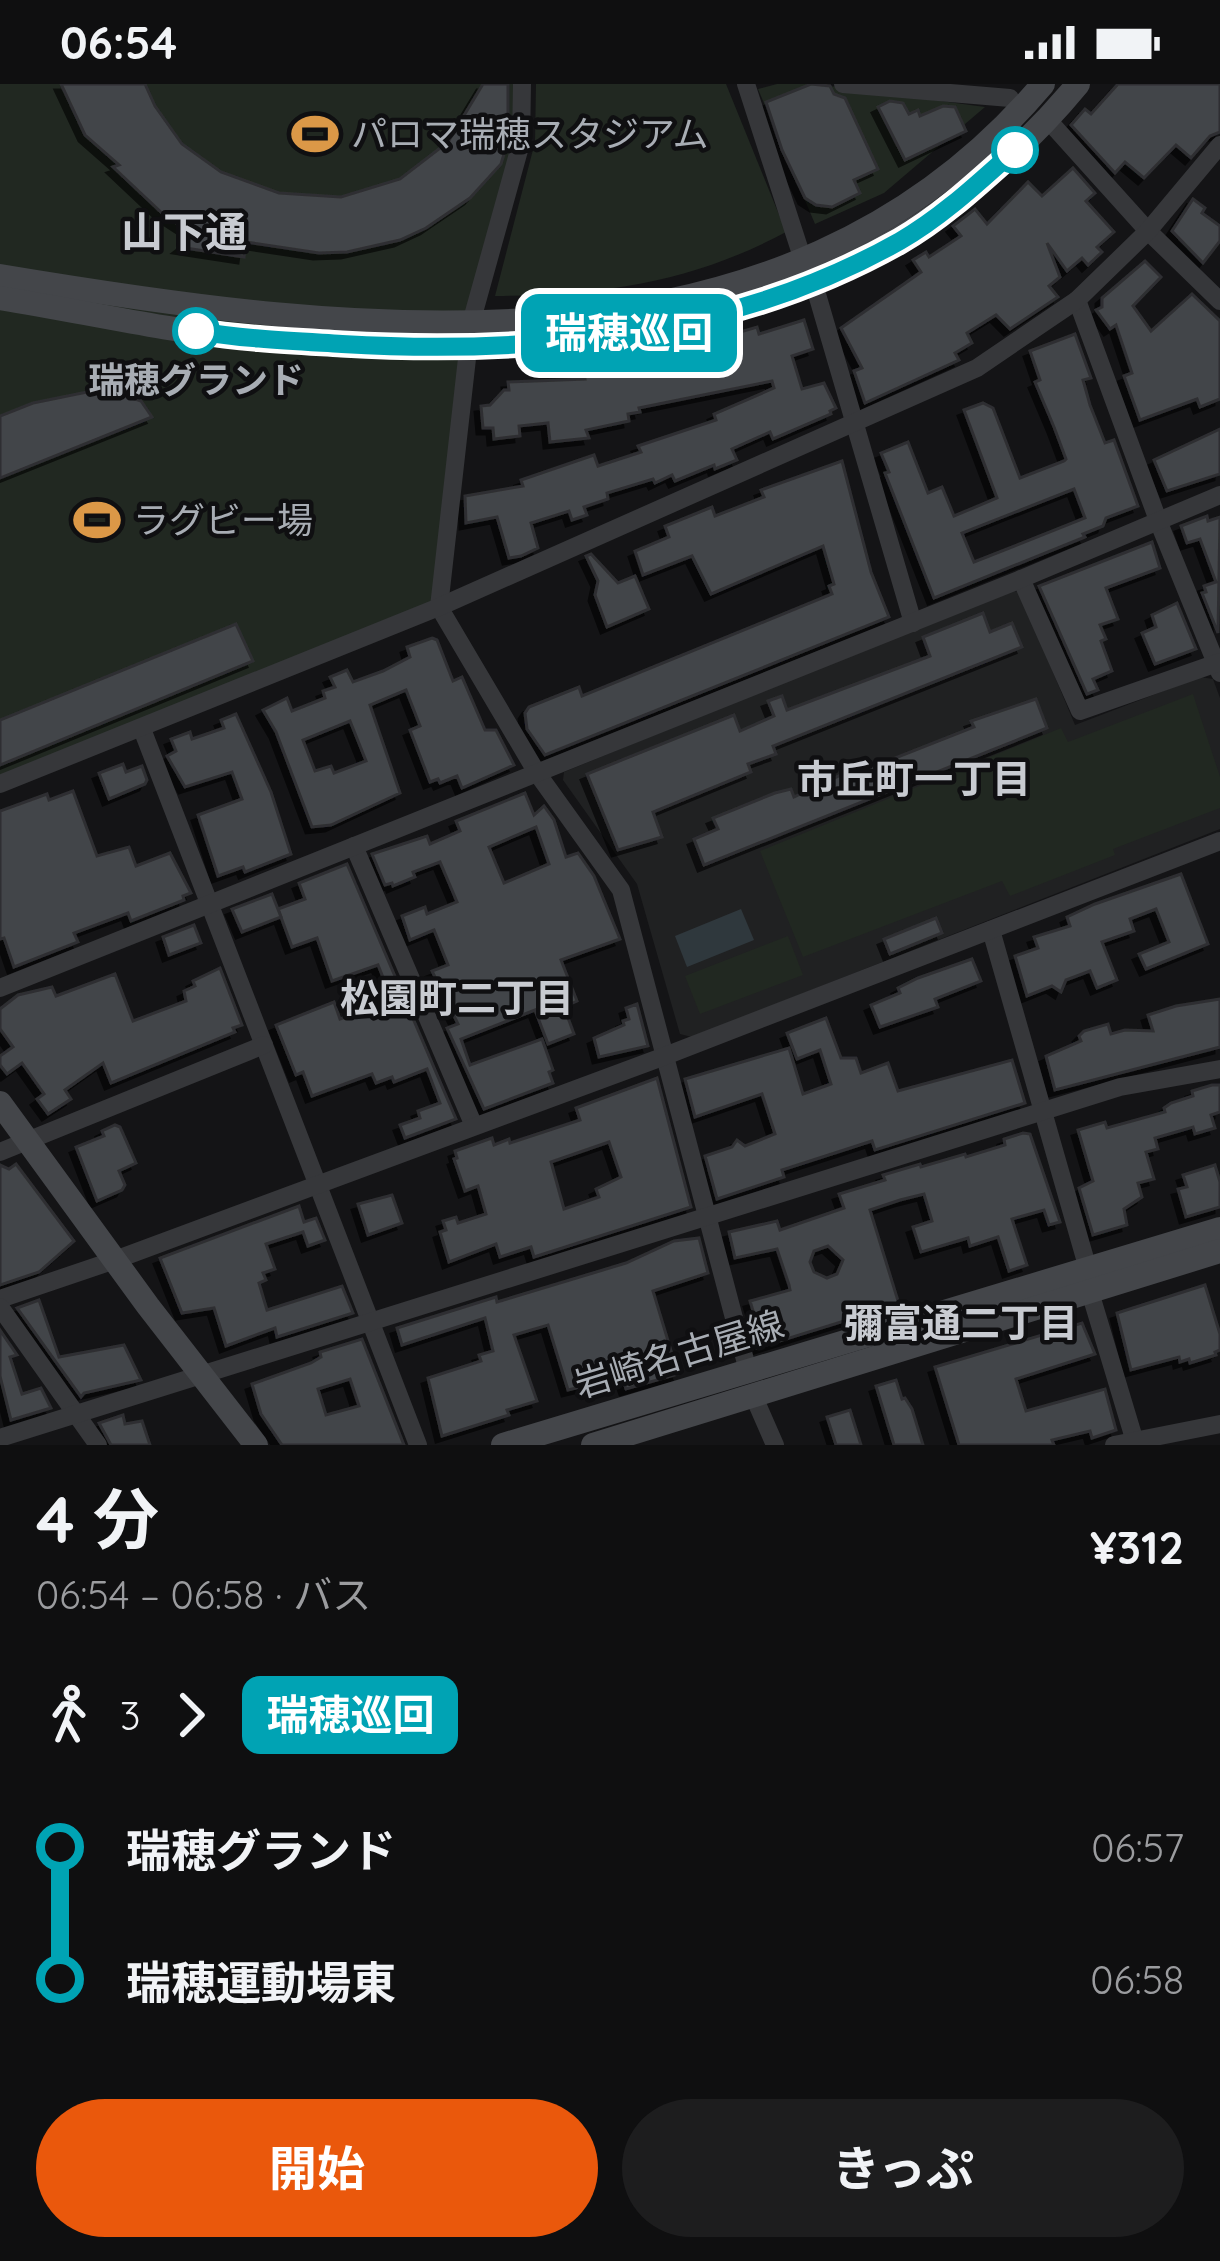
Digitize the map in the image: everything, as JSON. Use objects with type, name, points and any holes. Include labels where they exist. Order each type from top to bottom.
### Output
[{"type":"street","points":[[522,84],[520,143],[470,335],[439,607],[537,773],[621,890],[748,1371]]},
{"type":"street","points":[[749,84],[803,260]]},
{"type":"street","points":[[843,84],[1012,96],[1043,84]]},
{"type":"street","points":[[0,298],[240,338],[470,335],[584,340],[676,325],[814,284],[903,239],[968,191],[1048,120],[1078,84]]},
{"type":"street","points":[[0,276],[280,315],[424,324],[470,335],[661,305],[843,244],[896,211],[997,134],[1012,96]]},
{"type":"street","points":[[1048,120],[1148,231],[1220,301]]},
{"type":"street","points":[[0,784],[439,607],[977,368],[1077,300],[1148,231],[1220,145]]},
{"type":"street","points":[[814,284],[913,622]]},
{"type":"street","points":[[1021,579],[1080,711],[1219,666],[1159,523],[1077,300]]},
{"type":"street","points":[[0,988],[1220,495]]},
{"type":"street","points":[[142,729],[418,1445]]},
{"type":"street","points":[[98,1445],[0,1303],[665,1056],[1220,841]]},
{"type":"street","points":[[354,846],[474,1126]]},
{"type":"street","points":[[991,930],[1136,1444]]},
{"type":"street","points":[[0,1152],[264,1045]]},
{"type":"street","points":[[0,1438],[1120,1087],[1220,1069]]},
{"type":"street","points":[[0,1103],[256,1445]]},
{"type":"street","name":"岩崎名古屋線","points":[[593,1445],[754,1397],[1220,1229]]},
{"type":"street","name":"岩崎名古屋線","points":[[503,1445],[748,1371],[1089,1280],[1220,1251]]},
{"type":"street","points":[[754,1397],[775,1445]]},
{"type":"street","points":[[1114,1445],[1220,1424]]},
{"type":"shaded area","points":[[0,84],[522,84],[521,143],[471,323],[439,607],[0,784]]},
{"type":"shaded area","points":[[536,84],[726,84],[786,232],[715,263],[645,283],[572,293],[495,296],[535,142]]},
{"type":"shaded area","points":[[815,84],[985,107],[884,193],[815,224],[758,89]]},
{"type":"shaded area","points":[[1010,589],[1020,593],[1075,725],[1200,677],[1213,679],[1220,698],[1220,829],[692,1037],[680,1034],[637,884],[563,780],[564,772]]},
{"type":"shaded area","points":[[1193,694],[1220,777],[1220,808],[1010,896],[1002,881],[803,957],[760,851],[1061,728],[1068,742]]},
{"type":"shaded area","points":[[741,909],[754,940],[687,967],[675,936]]},
{"type":"shaded area","points":[[788,936],[803,975],[700,1014],[685,976]]},
{"type":"building","points":[[61,84],[145,84],[182,144],[221,172],[279,193],[341,197],[400,179],[448,142],[483,84],[508,84],[508,141],[501,164],[470,198],[400,240],[319,253],[246,242],[244,257],[179,247],[195,235],[163,214],[113,167],[119,165],[85,135]]},
{"type":"building","points":[[811,84],[830,86],[834,94],[845,98],[878,169],[854,180],[860,193],[832,207],[805,198],[766,102]]},
{"type":"building","points":[[1118,84],[1220,84],[1220,132],[1210,136],[1191,158],[1176,145],[1144,178],[1125,162],[1115,173],[1071,125],[1085,109],[1091,114]]},
{"type":"building","points":[[890,101],[903,103],[909,114],[918,110],[920,116],[943,106],[955,107],[966,131],[905,160],[878,107]]},
{"type":"building","points":[[1073,168],[1095,193],[1086,201],[1114,232],[1097,247],[1102,252],[1088,265],[1082,258],[1067,271],[1047,243],[1060,277],[1049,286],[1058,297],[1010,329],[996,315],[967,333],[972,343],[955,353],[959,360],[865,403],[854,371],[862,368],[841,328],[921,272],[913,260],[926,252],[929,257],[961,236],[953,226],[975,209],[987,224],[1028,182],[1042,196]]},
{"type":"building","points":[[1193,199],[1220,226],[1220,241],[1203,263],[1172,231]]},
{"type":"building","points":[[1145,261],[1161,277],[1133,306],[1151,331],[1192,294],[1220,321],[1220,399],[1200,407],[1197,399],[1140,420],[1124,376],[1132,373],[1116,325],[1110,329],[1096,310],[1102,307],[1102,298]]},
{"type":"building","points":[[804,320],[813,349],[792,356],[802,389],[824,383],[836,408],[831,414],[773,439],[770,432],[732,449],[737,460],[715,469],[714,465],[675,481],[672,475],[607,493],[608,499],[584,507],[587,515],[572,520],[569,511],[531,523],[538,548],[521,556],[509,558],[497,517],[466,523],[465,496],[523,486],[521,480],[594,455],[598,466],[641,452],[638,446],[716,420],[714,414],[774,388],[772,381],[639,408],[640,412],[628,414],[629,421],[586,430],[589,438],[550,442],[548,423],[519,426],[520,436],[494,439],[493,428],[483,428],[481,406],[509,390],[508,382],[585,379],[583,367],[618,360],[620,370],[694,356],[709,351],[706,342],[757,327],[759,334]]},
{"type":"building","points":[[1075,334],[1091,378],[1083,380],[1090,405],[1105,443],[1114,440],[1138,506],[1106,518],[1103,526],[1083,534],[1085,537],[934,598],[881,453],[908,442],[928,493],[942,487],[954,516],[997,498],[964,410],[983,403],[993,408],[1020,478],[1064,461],[1035,382],[1040,380],[1030,351]],"holes":[[[1074,489],[1085,518],[974,562],[962,533]]]},
{"type":"building","points":[[87,392],[117,393],[141,401],[152,417],[0,478],[0,416],[33,403]]},
{"type":"building","points":[[1220,429],[1220,474],[1167,491],[1154,460]]},
{"type":"building","points":[[842,461],[871,572],[889,617],[545,755],[527,729],[529,707],[579,687],[582,696],[832,594],[829,586],[834,584],[823,546],[711,594],[692,556],[643,575],[635,551],[669,537],[665,526],[712,507],[715,516],[764,497],[761,490]]},
{"type":"building","points":[[1207,516],[1208,521],[1220,517],[1218,633],[1202,593],[1204,586],[1216,582],[1200,539],[1187,543],[1181,526]]},
{"type":"building","points":[[1152,542],[1160,568],[1106,588],[1118,619],[1100,625],[1112,671],[1093,679],[1098,690],[1087,694],[1039,586]]},
{"type":"building","points":[[591,554],[618,583],[635,576],[649,609],[607,627],[595,595],[598,581],[586,556]]},
{"type":"building","points":[[1177,603],[1196,649],[1155,664],[1142,633],[1156,627],[1152,615]]},
{"type":"building","points":[[983,613],[990,632],[1012,623],[1022,647],[773,746],[776,754],[748,764],[751,772],[653,812],[662,837],[618,850],[587,774],[734,715],[740,731],[774,716],[768,701],[782,696],[787,710],[930,656],[923,637]]},
{"type":"building","points":[[236,624],[253,661],[0,765],[0,720]]},
{"type":"building","points":[[437,640],[453,681],[462,677],[485,730],[496,730],[514,765],[462,788],[457,776],[430,782],[410,730],[420,726],[406,690],[370,705],[400,793],[331,825],[312,827],[263,710],[287,698],[292,711],[325,698],[323,691],[335,687],[330,677],[347,670],[353,682],[383,671],[410,657],[407,647]],"holes":[[[350,721],[366,761],[334,773],[331,766],[315,771],[303,740]]]},
{"type":"building","points":[[1036,699],[1047,728],[704,865],[694,839],[718,829],[713,818],[775,793],[791,789],[794,797],[974,727],[971,721]]},
{"type":"building","points":[[236,714],[271,792],[291,854],[245,872],[243,867],[218,876],[198,815],[242,799],[232,772],[185,787],[167,756],[176,751],[171,739],[190,732],[192,739],[224,728],[221,720]]},
{"type":"building","points":[[123,764],[126,772],[142,766],[147,780],[109,799],[99,773]]},
{"type":"building","points":[[73,791],[97,856],[129,847],[136,866],[170,853],[191,893],[131,921],[128,913],[74,933],[78,942],[14,967],[4,938],[0,939],[0,811],[47,794],[49,800]]},
{"type":"building","points":[[525,793],[534,815],[544,806],[554,820],[566,857],[578,853],[594,876],[620,939],[561,960],[577,1001],[564,1007],[574,1034],[548,1044],[535,1010],[461,1039],[470,1065],[542,1039],[553,1070],[549,1072],[553,1083],[484,1109],[447,1028],[458,1024],[432,971],[448,965],[434,930],[410,940],[402,916],[425,907],[427,914],[457,902],[440,862],[393,886],[385,885],[372,854],[427,836],[430,844],[460,831],[456,821]],"holes":[[[536,827],[549,864],[504,883],[489,847]]]},
{"type":"building","points":[[347,864],[456,1119],[405,1138],[400,1125],[440,1103],[427,1069],[394,1082],[392,1077],[376,1083],[372,1074],[312,1096],[303,1072],[296,1075],[276,1025],[334,1002],[340,1019],[392,1000],[378,965],[332,981],[317,938],[292,947],[278,909],[305,899],[299,883]]},
{"type":"building","points":[[1181,874],[1208,944],[1146,969],[1139,954],[1169,942],[1156,909],[1130,919],[1134,931],[1102,942],[1117,980],[1097,988],[1090,971],[1066,980],[1061,992],[1052,986],[1027,996],[1015,956],[1038,948],[1034,937],[1070,926],[1067,917],[1095,904]]},
{"type":"building","points":[[272,894],[281,917],[242,932],[232,909]]},
{"type":"building","points":[[936,918],[942,933],[890,954],[884,939]]},
{"type":"building","points":[[194,925],[201,943],[169,955],[163,937]]},
{"type":"building","points":[[972,959],[981,981],[935,999],[938,1007],[880,1027],[871,1005],[900,993],[898,988],[918,978]]},
{"type":"building","points":[[220,968],[242,1025],[233,1028],[235,1032],[111,1083],[103,1063],[65,1090],[71,1099],[48,1114],[37,1099],[44,1094],[22,1063],[7,1074],[0,1065],[0,1056],[13,1047],[0,1029],[0,1009],[18,995],[52,987],[56,996],[115,974],[133,1021],[186,1001],[184,991],[195,986],[193,981]]},
{"type":"building","points":[[1220,999],[1220,1047],[1055,1090],[1046,1056],[1081,1041],[1084,1031],[1108,1024],[1111,1034],[1153,1031],[1148,1015]]},
{"type":"building","points":[[637,1004],[648,1046],[599,1057],[594,1038],[624,1025],[629,1019],[626,1008]]},
{"type":"building","points":[[826,1018],[841,1058],[856,1058],[861,1073],[888,1063],[898,1091],[1012,1060],[1025,1103],[875,1150],[872,1141],[782,1170],[784,1177],[717,1199],[705,1156],[732,1147],[737,1140],[745,1146],[775,1134],[762,1094],[695,1117],[685,1079],[789,1048],[803,1094],[831,1084],[820,1050],[797,1059],[787,1033]]},
{"type":"building","points":[[657,1078],[691,1207],[534,1257],[531,1247],[500,1257],[496,1244],[449,1262],[440,1232],[446,1230],[443,1221],[456,1217],[458,1223],[486,1214],[478,1186],[465,1191],[455,1151],[492,1138],[494,1145],[509,1139],[510,1143],[580,1120],[576,1108]],"holes":[[[609,1142],[621,1177],[596,1189],[599,1197],[564,1209],[551,1162]]]},
{"type":"building","points":[[1220,1085],[1220,1112],[1211,1115],[1215,1128],[1195,1134],[1193,1127],[1155,1138],[1158,1149],[1146,1152],[1154,1179],[1138,1183],[1142,1197],[1124,1209],[1127,1225],[1093,1235],[1079,1188],[1093,1181],[1078,1130],[1105,1122],[1107,1128],[1165,1112],[1171,1103]]},
{"type":"building","points":[[115,1125],[136,1163],[119,1171],[125,1185],[122,1190],[97,1201],[76,1147],[104,1136],[102,1131]]},
{"type":"building","points":[[1030,1134],[1060,1222],[1049,1225],[1044,1210],[1012,1219],[1027,1265],[1009,1271],[998,1237],[970,1246],[968,1238],[921,1252],[913,1227],[932,1221],[924,1194],[900,1200],[870,1210],[899,1304],[757,1348],[748,1316],[754,1314],[750,1301],[790,1290],[789,1285],[777,1249],[735,1258],[729,1232],[777,1221],[780,1230],[844,1208],[839,1194],[885,1180],[883,1175],[966,1157],[1005,1145],[1004,1139]],"holes":[[[828,1246],[843,1260],[837,1274],[827,1278],[814,1272],[810,1262],[814,1251]]]},
{"type":"building","points":[[16,1164],[74,1241],[39,1272],[0,1285],[0,1165],[9,1169]]},
{"type":"building","points":[[1215,1165],[1220,1207],[1186,1217],[1178,1189],[1187,1187],[1183,1175]]},
{"type":"building","points":[[392,1195],[402,1223],[368,1235],[358,1204]]},
{"type":"building","points":[[299,1206],[304,1222],[316,1218],[325,1240],[308,1246],[303,1232],[266,1244],[275,1269],[263,1273],[266,1280],[259,1283],[267,1310],[342,1286],[353,1313],[277,1337],[275,1328],[226,1346],[214,1308],[182,1313],[160,1258]]},
{"type":"building","points":[[699,1238],[708,1273],[653,1291],[678,1374],[626,1389],[622,1377],[568,1390],[548,1325],[514,1335],[537,1401],[442,1436],[428,1378],[481,1361],[479,1355],[493,1351],[485,1318],[402,1345],[397,1328],[626,1263],[674,1241]]},
{"type":"building","points":[[1205,1285],[1220,1334],[1216,1355],[1190,1363],[1189,1359],[1180,1362],[1179,1357],[1131,1370],[1117,1313]]},
{"type":"building","points":[[39,1300],[59,1357],[124,1345],[141,1380],[81,1397],[17,1308]]},
{"type":"building","points":[[1082,1323],[1095,1354],[1016,1379],[1026,1411],[1105,1389],[1116,1430],[1092,1438],[1090,1431],[1052,1440],[1054,1445],[959,1445],[935,1367]]},
{"type":"building","points":[[0,1330],[17,1355],[10,1357],[22,1394],[41,1388],[51,1408],[11,1420],[0,1376]]},
{"type":"building","points":[[362,1339],[404,1445],[282,1445],[261,1414],[252,1384],[311,1363],[321,1357],[320,1352]],"holes":[[[350,1379],[359,1406],[326,1415],[318,1389]]]},
{"type":"building","points":[[896,1380],[902,1399],[912,1409],[923,1445],[894,1445],[876,1386]]},
{"type":"building","points":[[850,1410],[861,1445],[836,1445],[827,1417]]},
{"type":"building","points":[[123,1415],[125,1424],[142,1421],[150,1445],[111,1445],[99,1423]]},
{"type":"bus line","name":"瑞穂巡回","points":[[196,331],[423,349],[521,346],[676,325],[814,284],[903,239],[1015,150]]},
{"type":"place","name":"パロマ瑞穂スタジアム","points":[[315,134]]},
{"type":"place","name":"瑞穂グランド","points":[[196,331]]},
{"type":"place","name":"ラグビー場","points":[[97,520]]},
{"type":"district","name":"山下通","points":[[184,232]]},
{"type":"district","name":"市丘町一丁目","points":[[914,779]]},
{"type":"district","name":"松園町二丁目","points":[[457,998]]},
{"type":"district","name":"彌富通二丁目","points":[[961,1323]]}]
